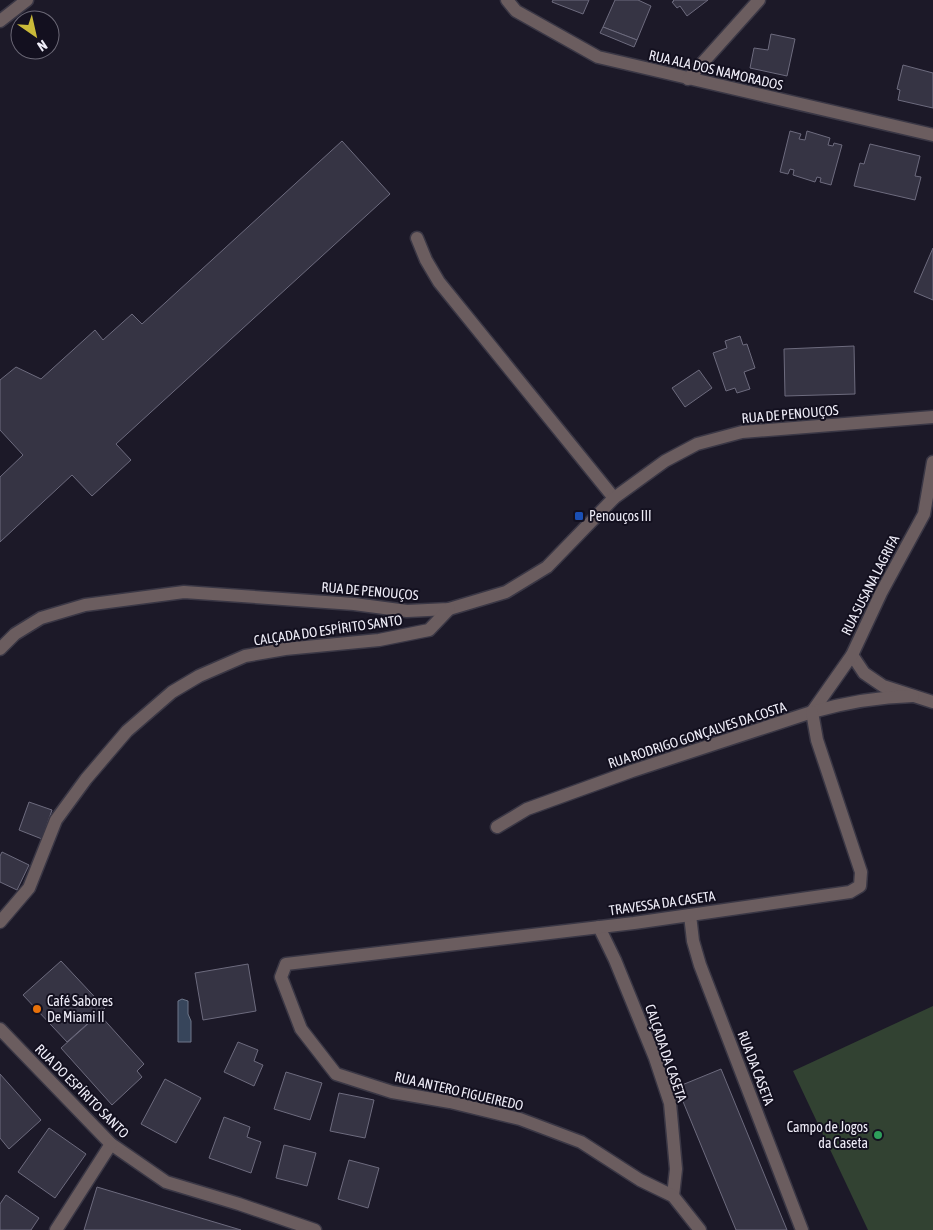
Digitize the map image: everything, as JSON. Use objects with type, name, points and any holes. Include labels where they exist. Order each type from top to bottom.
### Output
[{"type":"street","points":[[0,21],[27,0]]},
{"type":"street","name":"RUA ALA DOS NAMORADOS","points":[[507,0],[516,11],[598,57],[933,135]]},
{"type":"street","points":[[688,79],[759,0]]},
{"type":"street","points":[[417,238],[426,260],[439,282],[614,498]]},
{"type":"street","name":"RUA DE PENOUÇOS","points":[[0,649],[15,634],[41,618],[85,605],[184,592],[354,604],[407,611],[449,610],[506,592],[547,568],[614,498],[665,461],[697,444],[742,432],[933,417]]},
{"type":"street","name":"RUA SUSANA LAGRIFA","points":[[812,712],[852,655],[881,593],[924,514],[933,462]]},
{"type":"street","name":"CALÇADA DO ESPÍRITO SANTO","points":[[0,922],[29,888],[56,820],[86,779],[127,731],[172,692],[199,676],[244,656],[285,648],[379,640],[429,630],[449,610]]},
{"type":"street","name":"RUA RODRIGO GONÇALVES DA COSTA","points":[[852,655],[864,673],[883,686],[933,702]]},
{"type":"street","name":"RUA RODRIGO GONÇALVES DA COSTA","points":[[498,827],[527,809],[632,771],[812,712],[877,697],[913,696]]},
{"type":"street","name":"TRAVESSA DA CASETA","points":[[286,964],[599,927],[850,892],[860,886],[861,872],[817,740],[812,712]]},
{"type":"street","name":"RUA DA CASETA","points":[[690,915],[700,965],[802,1230]]},
{"type":"street","name":"CALÇADA DA CASETA","points":[[599,927],[615,960],[655,1058],[670,1103],[676,1169],[673,1196]]},
{"type":"street","name":"RUA ANTERO FIGUEIREDO","points":[[286,964],[281,978],[301,1030],[336,1074],[392,1092],[450,1102],[520,1119],[581,1142],[640,1180],[673,1196],[700,1230]]},
{"type":"street","name":"RUA DO ESPÍRITO SANTO","points":[[0,1029],[111,1144],[166,1182],[315,1230]]},
{"type":"street","points":[[56,1230],[111,1144]]},
{"type":"green space","name":"Campo de Jogos da Caseta","points":[[933,1006],[933,1230],[868,1230],[793,1071]]},
{"type":"water","points":[[182,999],[188,1001],[188,1014],[191,1021],[191,1042],[178,1042],[178,1001]]},
{"type":"building","points":[[553,0],[589,0],[583,14],[552,2]]},
{"type":"building","points":[[615,0],[638,0],[651,6],[637,40],[603,27]]},
{"type":"building","points":[[673,0],[708,0],[687,16],[680,6],[677,8],[672,2]]},
{"type":"building","points":[[603,27],[637,40],[634,47],[600,33]]},
{"type":"building","points":[[771,34],[795,39],[787,76],[750,68],[754,48],[768,50]]},
{"type":"building","points":[[903,65],[933,73],[933,108],[898,100],[900,90],[897,89]]},
{"type":"building","points":[[790,131],[801,134],[799,139],[805,140],[807,131],[830,138],[828,145],[833,146],[834,143],[842,145],[831,185],[820,182],[821,178],[817,177],[815,182],[793,175],[794,170],[790,169],[788,174],[780,172]]},
{"type":"building","points":[[342,141],[390,194],[116,444],[131,460],[92,496],[72,475],[0,542],[0,477],[23,455],[0,430],[0,380],[16,367],[41,379],[95,330],[103,340],[132,314],[142,324]]},
{"type":"building","points":[[870,144],[920,156],[915,176],[921,177],[915,200],[854,186],[860,163],[864,164]]},
{"type":"building","points":[[933,248],[933,300],[914,292]]},
{"type":"building","points":[[740,336],[743,345],[747,344],[755,368],[744,372],[750,389],[737,393],[735,388],[726,391],[713,353],[727,348],[725,341]]},
{"type":"building","points":[[854,346],[855,394],[785,396],[784,349]]},
{"type":"building","points":[[699,370],[712,388],[685,407],[672,388]]},
{"type":"building","points":[[29,802],[52,810],[42,839],[19,830]]},
{"type":"building","points":[[2,852],[29,865],[17,890],[0,882],[0,856]]},
{"type":"building","points":[[61,961],[105,1008],[67,1042],[23,995]]},
{"type":"building","points":[[248,964],[256,1011],[203,1020],[195,973]]},
{"type":"building","points":[[99,1014],[144,1064],[137,1071],[142,1077],[112,1105],[61,1048]]},
{"type":"building","points":[[238,1042],[258,1050],[254,1061],[263,1065],[254,1086],[224,1072]]},
{"type":"building","points":[[721,1069],[787,1230],[736,1230],[677,1087]]},
{"type":"building","points":[[286,1072],[322,1083],[310,1120],[274,1109]]},
{"type":"building","points":[[0,1074],[41,1120],[9,1149],[0,1138]]},
{"type":"building","points":[[165,1079],[201,1098],[176,1143],[141,1124]]},
{"type":"building","points":[[339,1093],[374,1100],[365,1138],[330,1131]]},
{"type":"building","points":[[224,1117],[250,1127],[247,1137],[261,1142],[251,1173],[209,1158]]},
{"type":"building","points":[[49,1128],[86,1154],[55,1198],[18,1172]]},
{"type":"building","points":[[284,1145],[316,1153],[307,1186],[276,1178]]},
{"type":"building","points":[[349,1160],[379,1168],[368,1208],[338,1199]]},
{"type":"building","points":[[97,1187],[241,1230],[84,1230]]},
{"type":"building","points":[[6,1195],[39,1218],[31,1230],[0,1230],[0,1204]]},
{"type":"place","name":"Penouços III","points":[[579,516]]},
{"type":"place","name":"Café Sabores De Miami II","points":[[37,1009]]},
{"type":"place","name":"Campo de Jogos da Caseta","points":[[878,1135]]}]
